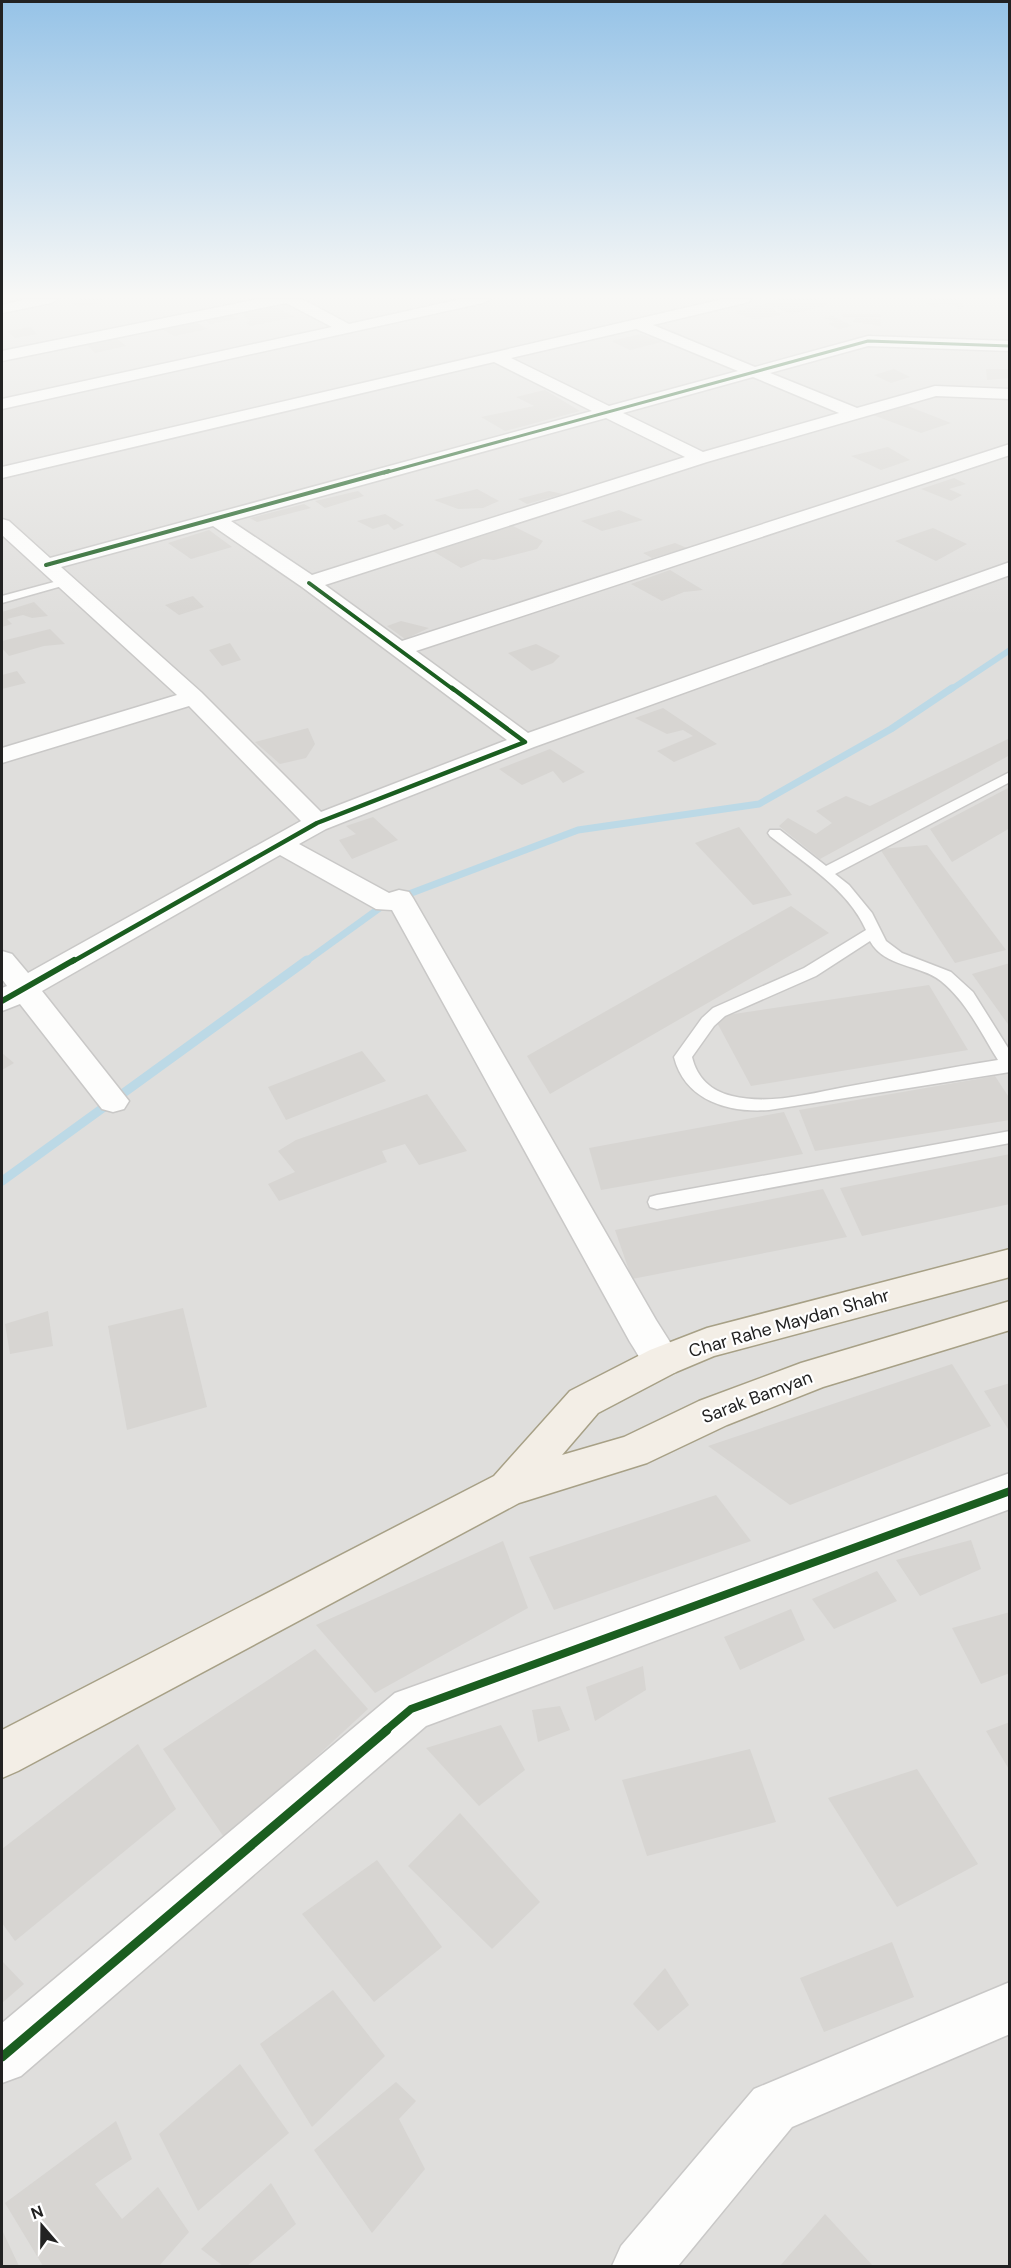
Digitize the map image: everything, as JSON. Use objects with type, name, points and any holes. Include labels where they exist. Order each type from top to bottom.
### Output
[{"type":"main road","name":"Char Rahe Maydan Shahr","points":[[508,1489],[584,1402],[663,1362],[707,1343],[1010,1263]]},
{"type":"main road","name":"Sarak Bamyan","points":[[508,1489],[633,1451],[713,1413],[815,1374],[1010,1315]]},
{"type":"main road","points":[[2,1755],[508,1489]]},
{"type":"street","points":[[2,472],[290,405]]},
{"type":"street","points":[[594,405],[701,458]]},
{"type":"street","points":[[46,565],[641,405]]},
{"type":"street","points":[[834,405],[856,414]]},
{"type":"street","points":[[309,583],[701,458],[887,405]]},
{"type":"street","points":[[399,649],[1010,448]]},
{"type":"street","points":[[216,519],[309,583],[525,742]]},
{"type":"street","points":[[2,525],[193,697],[317,823]]},
{"type":"street","points":[[13,994],[317,823],[525,742],[1010,568]]},
{"type":"street","points":[[2,756],[193,697]]},
{"type":"street","points":[[280,844],[393,900],[663,1362]]},
{"type":"street","points":[[2,960],[13,994],[113,1101]]},
{"type":"street","points":[[2,2057],[411,1708],[1010,1491]]},
{"type":"street","points":[[641,2266],[773,2108],[1010,2008]]},
{"type":"lane","points":[[2,600],[65,582]]},
{"type":"lane","points":[[825,873],[1010,776]]},
{"type":"lane","points":[[775,833],[844,888],[862,909],[874,932],[879,943],[896,957],[945,976],[967,996],[1009,1065],[830,1096],[754,1105],[714,1095],[698,1087],[688,1076],[683,1057],[713,1016],[810,972],[874,932]]},
{"type":"lane","points":[[657,1202],[1010,1137]]},
{"type":"shaded area","points":[[2,405],[1009,405],[1009,2266],[2,2266]]},
{"type":"building","points":[[532,405],[570,405],[580,411],[505,431],[481,417],[534,406]]},
{"type":"building","points":[[905,405],[951,423],[921,433],[873,415]]},
{"type":"building","points":[[888,447],[910,460],[881,470],[851,456]]},
{"type":"building","points":[[954,478],[966,484],[949,489],[962,495],[951,501],[921,489]]},
{"type":"building","points":[[477,489],[499,501],[483,508],[458,509],[434,500]]},
{"type":"building","points":[[358,491],[364,496],[325,508],[315,501]]},
{"type":"building","points":[[549,491],[563,494],[527,504],[518,499]]},
{"type":"building","points":[[304,504],[311,508],[257,522],[250,518]]},
{"type":"building","points":[[619,510],[643,520],[602,531],[581,521]]},
{"type":"building","points":[[385,514],[404,525],[394,530],[388,524],[373,529],[357,521]]},
{"type":"building","points":[[513,526],[543,541],[537,549],[494,560],[483,559],[461,568],[431,550]]},
{"type":"building","points":[[933,528],[967,544],[936,561],[895,541]]},
{"type":"building","points":[[209,530],[232,547],[191,559],[168,543]]},
{"type":"building","points":[[675,543],[687,548],[652,558],[643,553]]},
{"type":"building","points":[[670,570],[703,590],[684,592],[662,601],[631,584]]},
{"type":"building","points":[[193,596],[204,607],[179,615],[165,605]]},
{"type":"building","points":[[34,602],[48,616],[32,618],[23,615],[7,619],[12,624],[2,627],[2,612]]},
{"type":"building","points":[[401,621],[429,628],[405,639],[387,626]]},
{"type":"building","points":[[50,629],[65,644],[44,646],[9,656],[2,648],[2,641]]},
{"type":"building","points":[[230,643],[241,660],[222,666],[209,650]]},
{"type":"building","points":[[536,644],[560,656],[553,663],[532,671],[508,653]]},
{"type":"building","points":[[17,671],[26,683],[2,689],[2,675]]},
{"type":"building","points":[[663,708],[717,744],[674,762],[657,751],[693,736],[683,730],[667,734],[635,718]]},
{"type":"building","points":[[308,728],[315,744],[306,758],[280,764],[255,742]]},
{"type":"building","points":[[1010,738],[1010,755],[820,859],[779,826],[788,818],[816,834],[832,823],[816,811],[846,796],[870,806]]},
{"type":"building","points":[[550,749],[585,772],[563,783],[553,771],[522,785],[499,769]]},
{"type":"building","points":[[1010,787],[1010,828],[952,862],[930,829]]},
{"type":"building","points":[[373,817],[398,840],[352,859],[339,840],[356,834],[346,826]]},
{"type":"building","points":[[739,827],[792,895],[753,905],[695,843]]},
{"type":"building","points":[[927,845],[1006,950],[955,963],[880,849]]},
{"type":"building","points":[[791,906],[829,933],[550,1094],[527,1056]]},
{"type":"building","points":[[1010,963],[1010,1027],[972,974]]},
{"type":"building","points":[[929,985],[968,1050],[751,1086],[714,1017]]},
{"type":"building","points":[[362,1051],[386,1081],[286,1120],[268,1087]]},
{"type":"building","points":[[2,1053],[14,1063],[2,1070]]},
{"type":"building","points":[[995,1076],[1010,1099],[1010,1120],[815,1151],[799,1110]]},
{"type":"building","points":[[427,1094],[467,1151],[419,1165],[405,1144],[382,1151],[387,1162],[279,1201],[268,1184],[295,1172],[278,1151],[296,1140]]},
{"type":"building","points":[[784,1112],[803,1154],[601,1190],[589,1148]]},
{"type":"building","points":[[1010,1154],[1010,1204],[862,1236],[840,1188]]},
{"type":"building","points":[[823,1189],[847,1237],[632,1279],[615,1230]]},
{"type":"building","points":[[183,1308],[207,1407],[127,1430],[108,1326]]},
{"type":"building","points":[[48,1311],[53,1346],[10,1354],[5,1324]]},
{"type":"building","points":[[952,1364],[991,1426],[790,1505],[708,1446]]},
{"type":"building","points":[[1010,1383],[1010,1432],[984,1391]]},
{"type":"building","points":[[716,1495],[751,1541],[554,1610],[529,1557]]},
{"type":"building","points":[[971,1540],[981,1569],[920,1596],[896,1560]]},
{"type":"building","points":[[503,1541],[528,1608],[375,1693],[316,1625]]},
{"type":"building","points":[[877,1571],[897,1601],[834,1629],[812,1599]]},
{"type":"building","points":[[791,1609],[805,1640],[740,1670],[724,1637]]},
{"type":"building","points":[[1010,1612],[1010,1673],[981,1684],[952,1628]]},
{"type":"building","points":[[315,1649],[368,1709],[226,1840],[163,1749]]},
{"type":"building","points":[[643,1666],[646,1690],[595,1721],[586,1687]]},
{"type":"building","points":[[560,1706],[570,1730],[538,1742],[532,1710]]},
{"type":"building","points":[[1010,1722],[1010,1771],[986,1731]]},
{"type":"building","points":[[501,1725],[525,1770],[479,1806],[426,1748]]},
{"type":"building","points":[[138,1744],[176,1809],[15,1941],[2,1923],[2,1849]]},
{"type":"building","points":[[750,1749],[776,1822],[647,1856],[622,1780]]},
{"type":"building","points":[[917,1769],[978,1864],[897,1907],[828,1798]]},
{"type":"building","points":[[460,1813],[540,1902],[492,1949],[408,1866]]},
{"type":"building","points":[[377,1860],[442,1947],[374,2002],[302,1914]]},
{"type":"building","points":[[892,1942],[914,1997],[824,2032],[800,1978]]},
{"type":"building","points":[[2,1961],[24,1984],[2,2003]]},
{"type":"building","points":[[665,1968],[689,2005],[658,2031],[633,2004]]},
{"type":"building","points":[[333,1990],[385,2056],[312,2127],[260,2044]]},
{"type":"building","points":[[240,2064],[289,2133],[198,2211],[159,2134]]},
{"type":"building","points":[[396,2082],[416,2101],[399,2119],[425,2169],[372,2233],[314,2150]]},
{"type":"building","points":[[116,2121],[132,2159],[95,2184],[122,2219],[158,2187],[189,2232],[159,2266],[43,2266],[5,2203]]},
{"type":"building","points":[[271,2183],[296,2224],[247,2266],[223,2266],[201,2249]]},
{"type":"building","points":[[825,2214],[873,2266],[780,2266]]},
{"type":"building","points":[[2,2230],[19,2266],[2,2266]]},
{"type":"waterway","points":[[950,690],[1010,650]]},
{"type":"waterway","points":[[401,897],[578,830],[759,804],[891,729],[952,688]]},
{"type":"waterway","points":[[305,962],[388,902]]},
{"type":"waterway","points":[[2,1181],[307,960]]},
{"type":"cycle path","points":[[46,565],[634,405]]},
{"type":"cycle path","points":[[2,1001],[317,823],[525,742],[309,583]]},
{"type":"cycle path","points":[[2,2057],[411,1709],[1010,1491]]}]
